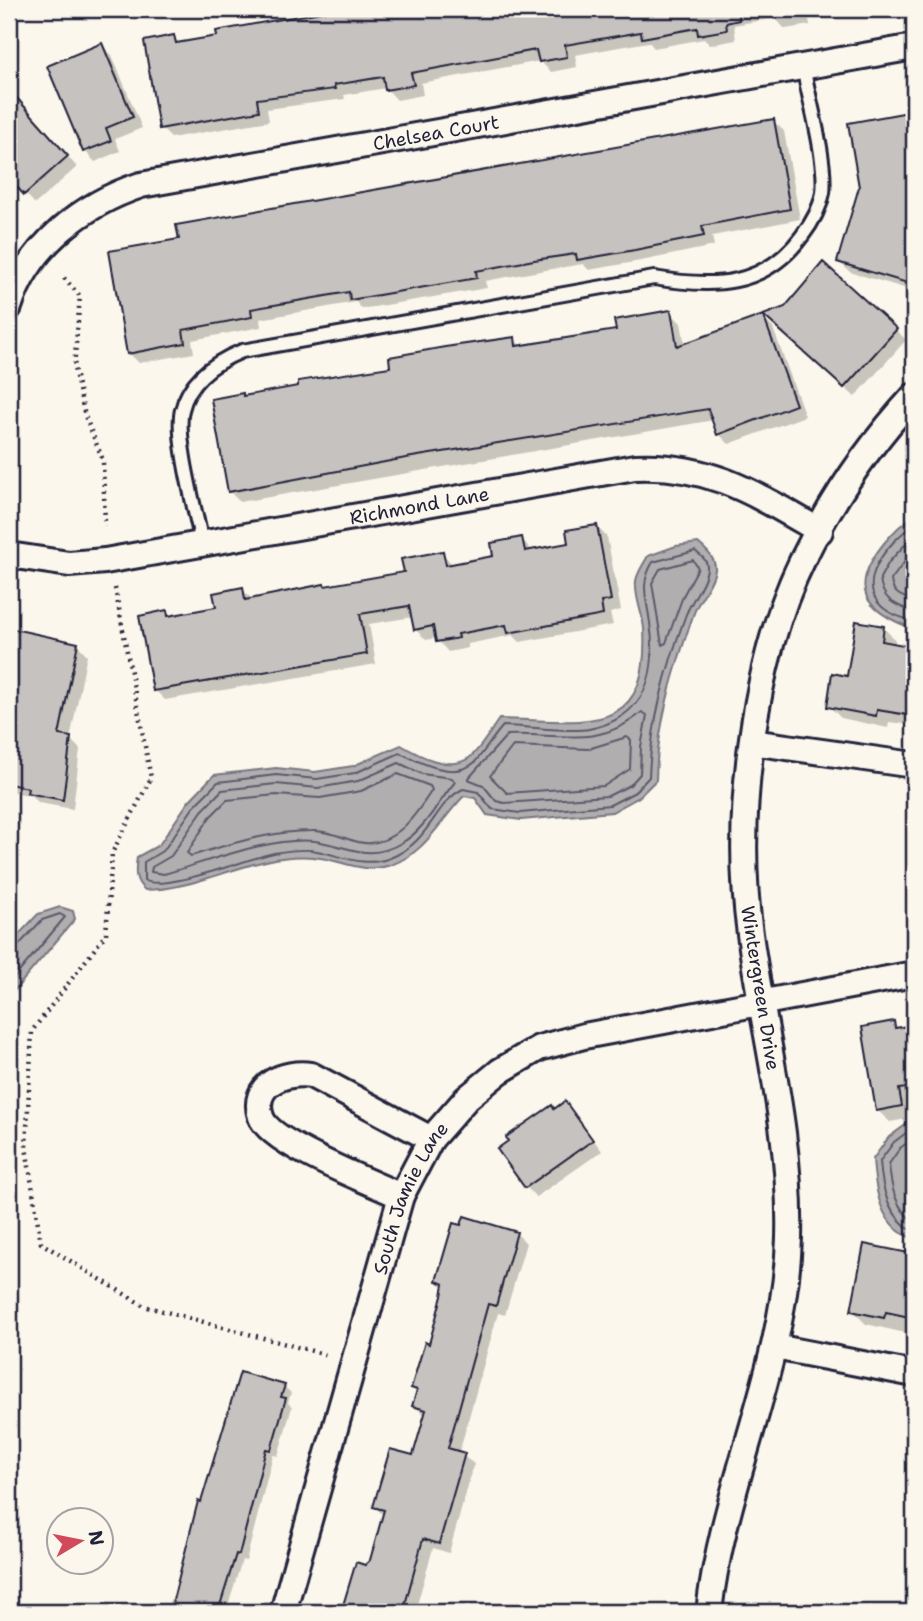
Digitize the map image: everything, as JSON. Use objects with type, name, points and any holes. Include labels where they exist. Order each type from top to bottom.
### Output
[{"type":"street","name":"Chelsea Court","points":[[9,307],[25,273],[54,234],[105,199],[141,185],[914,47]]},
{"type":"street","name":"Wintergreen Drive","points":[[709,1612],[714,1573],[728,1512],[775,1347],[785,1296],[790,1184],[784,1124],[750,932],[743,837],[752,741],[765,671],[802,560],[833,503],[914,396]]},
{"type":"street","name":"Richmond Lane","points":[[9,555],[69,564],[202,544],[635,467],[660,466],[703,472],[725,479],[820,531]]},
{"type":"street","points":[[752,741],[914,765]]},
{"type":"street","name":"South Jamie Lane","points":[[284,1612],[401,1196],[431,1139],[467,1098],[499,1071],[538,1048],[584,1035],[914,974]]},
{"type":"street","points":[[401,1196],[282,1141],[261,1118],[259,1100],[267,1086],[279,1076],[293,1072],[311,1075],[431,1139]]},
{"type":"street","points":[[775,1347],[914,1374]]},
{"type":"lane","points":[[202,544],[183,438],[181,411],[192,388],[221,359],[242,352],[653,278],[701,285],[729,283],[757,274],[783,259],[815,218],[823,192],[822,168],[803,66]]},
{"type":"path","points":[[64,278],[79,296],[74,368],[85,416],[103,460],[105,526]]},
{"type":"path","points":[[115,588],[151,778],[113,853],[106,934],[32,1031],[26,1147],[41,1243],[144,1306],[327,1355]]},
{"type":"water","points":[[914,518],[914,629],[897,622],[873,606],[866,596],[864,585],[866,572],[873,558],[895,531]]},
{"type":"water","points":[[698,543],[712,558],[715,570],[712,581],[694,613],[674,674],[663,716],[656,780],[639,797],[612,812],[521,820],[487,815],[475,798],[464,796],[432,835],[414,852],[380,868],[352,866],[323,858],[291,857],[249,865],[166,888],[145,890],[139,883],[137,857],[159,845],[189,801],[214,775],[276,768],[315,772],[353,766],[401,745],[434,761],[461,762],[477,750],[499,719],[582,721],[604,717],[622,707],[635,691],[643,665],[644,629],[636,587],[639,571],[648,556],[676,546]]},
{"type":"water","points":[[60,907],[73,911],[75,919],[9,997],[9,945],[38,914]]},
{"type":"water","points":[[914,1119],[914,1239],[894,1226],[881,1206],[873,1159],[889,1137]]},
{"type":"building","points":[[338,9],[738,9],[739,20],[726,23],[727,30],[698,35],[697,28],[642,38],[641,32],[565,45],[567,57],[539,62],[536,50],[411,73],[414,85],[385,90],[383,77],[334,85],[335,89],[257,99],[259,111],[159,129],[144,41],[174,35],[176,43],[217,36],[216,31]]},
{"type":"building","points":[[102,43],[133,117],[106,128],[111,141],[83,152],[47,66]]},
{"type":"building","points":[[9,89],[68,156],[24,195],[9,178]]},
{"type":"building","points":[[914,111],[914,285],[837,262],[859,187],[848,123]]},
{"type":"building","points":[[774,119],[790,209],[702,226],[704,236],[635,250],[577,260],[576,254],[534,260],[476,271],[477,278],[350,300],[349,292],[251,309],[252,317],[183,330],[185,343],[127,354],[109,251],[179,239],[176,225]]},
{"type":"building","points":[[823,262],[897,329],[844,388],[763,315],[785,307]]},
{"type":"building","points":[[671,310],[677,346],[763,315],[796,405],[717,435],[708,409],[406,458],[228,492],[211,399],[243,393],[243,396],[298,386],[298,381],[390,367],[389,357],[445,347],[515,337],[516,346],[616,330],[614,320]]},
{"type":"building","points":[[597,525],[611,600],[601,602],[603,615],[508,633],[506,625],[458,634],[459,638],[436,642],[433,626],[414,630],[409,606],[360,614],[367,654],[153,691],[139,616],[167,610],[168,616],[216,607],[213,593],[243,587],[245,600],[404,572],[401,559],[443,551],[446,565],[493,556],[491,543],[522,537],[525,551],[568,543],[566,530]]},
{"type":"building","points":[[856,621],[884,626],[882,641],[914,647],[914,716],[877,710],[876,716],[827,707],[832,673],[847,676]]},
{"type":"building","points":[[9,628],[78,643],[59,735],[71,737],[63,800],[27,793],[28,788],[9,784]]},
{"type":"building","points":[[894,1021],[895,1028],[914,1025],[914,1087],[899,1089],[902,1106],[876,1111],[862,1027]]},
{"type":"building","points":[[565,1101],[593,1140],[525,1188],[497,1149],[508,1141],[506,1137],[552,1105],[554,1109]]},
{"type":"building","points":[[464,1216],[517,1232],[496,1306],[488,1304],[448,1448],[465,1453],[439,1544],[423,1539],[403,1612],[341,1612],[356,1562],[365,1565],[370,1560],[384,1510],[373,1507],[390,1449],[413,1455],[426,1410],[412,1406],[417,1390],[411,1388],[425,1342],[429,1344],[442,1296],[444,1284],[436,1281],[453,1223],[461,1225]]},
{"type":"building","points":[[864,1244],[914,1254],[914,1318],[886,1312],[884,1318],[851,1311]]},
{"type":"building","points":[[240,1372],[285,1385],[281,1397],[286,1398],[271,1450],[266,1449],[239,1555],[236,1554],[218,1612],[170,1612],[198,1501],[201,1502]]}]
